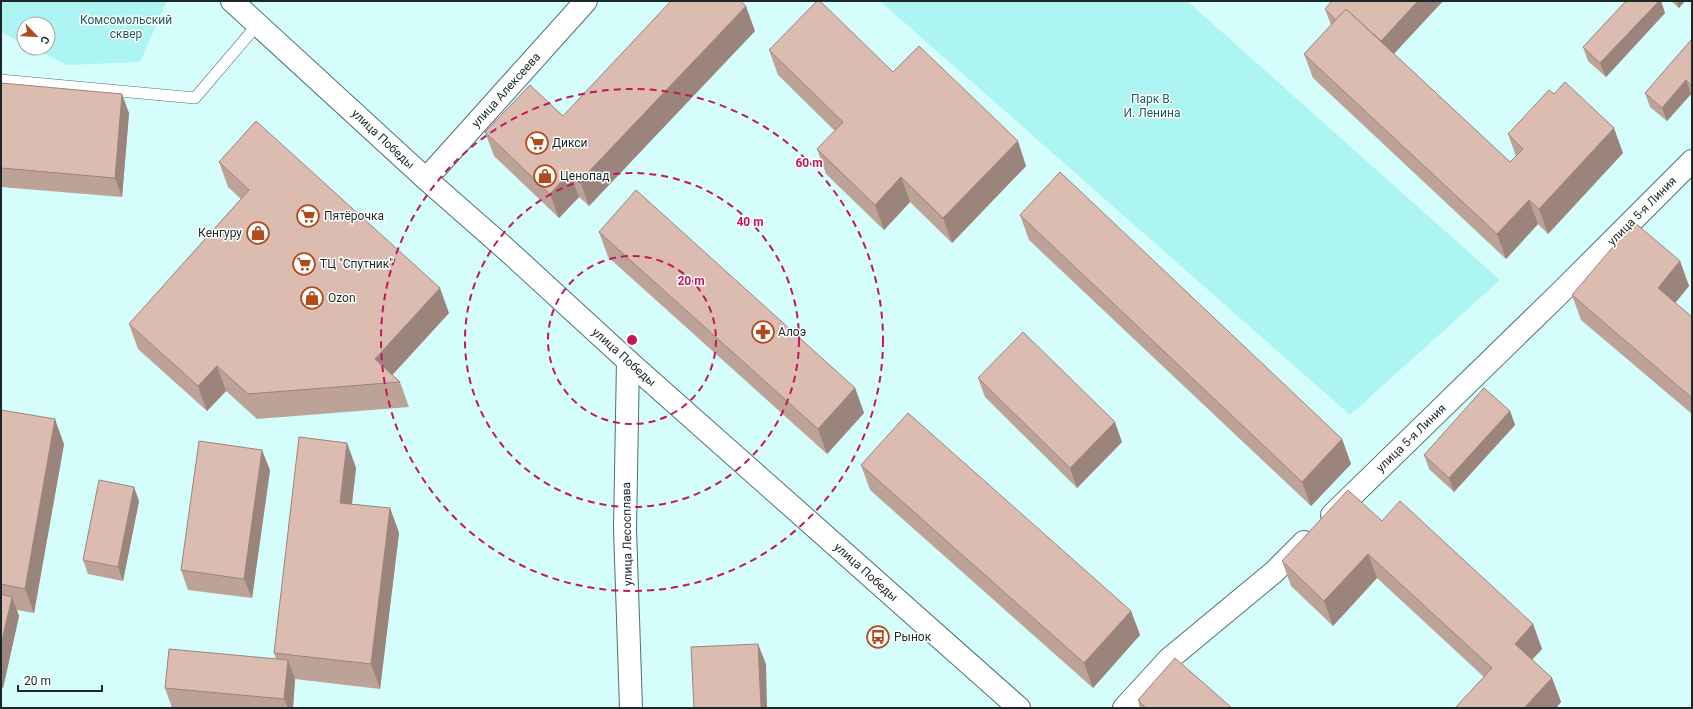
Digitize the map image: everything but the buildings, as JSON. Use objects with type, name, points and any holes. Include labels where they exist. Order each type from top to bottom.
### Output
[{"type":"street","name":"улица Победы","points":[[232,1],[426,179],[508,251],[628,361],[1019,708]]},
{"type":"street","name":"улица Алексеева","points":[[426,179],[586,1]]},
{"type":"street","name":"улица 5-я Линия","points":[[1124,708],[1168,659],[1274,572],[1557,297],[1692,161]]},
{"type":"street","name":"улица Лесосплава","points":[[628,361],[625,529],[631,708]]},
{"type":"lane","points":[[1,80],[195,98],[258,24]]},
{"type":"green space","name":"Комсомольский сквер","points":[[1,1],[167,1],[140,62],[67,65],[49,56],[56,56],[56,16],[16,16],[16,40],[1,32]]},
{"type":"green space","name":"Парк В. И. Ленина","points":[[880,1],[1187,1],[1500,280],[1350,415]]},
{"type":"place","name":"Дикси","points":[[537,143]]},
{"type":"place","name":"Ценопад","points":[[545,176]]},
{"type":"place","name":"Пятёрочка","points":[[308,216]]},
{"type":"place","name":"Кенгуру","points":[[258,233]]},
{"type":"place","name":"ТЦ \"Спутник\"","points":[[304,264]]},
{"type":"place","name":"Ozon","points":[[312,298]]},
{"type":"place","name":"Алоэ","points":[[763,332]]},
{"type":"place","name":"Рынок","points":[[878,637]]}]
